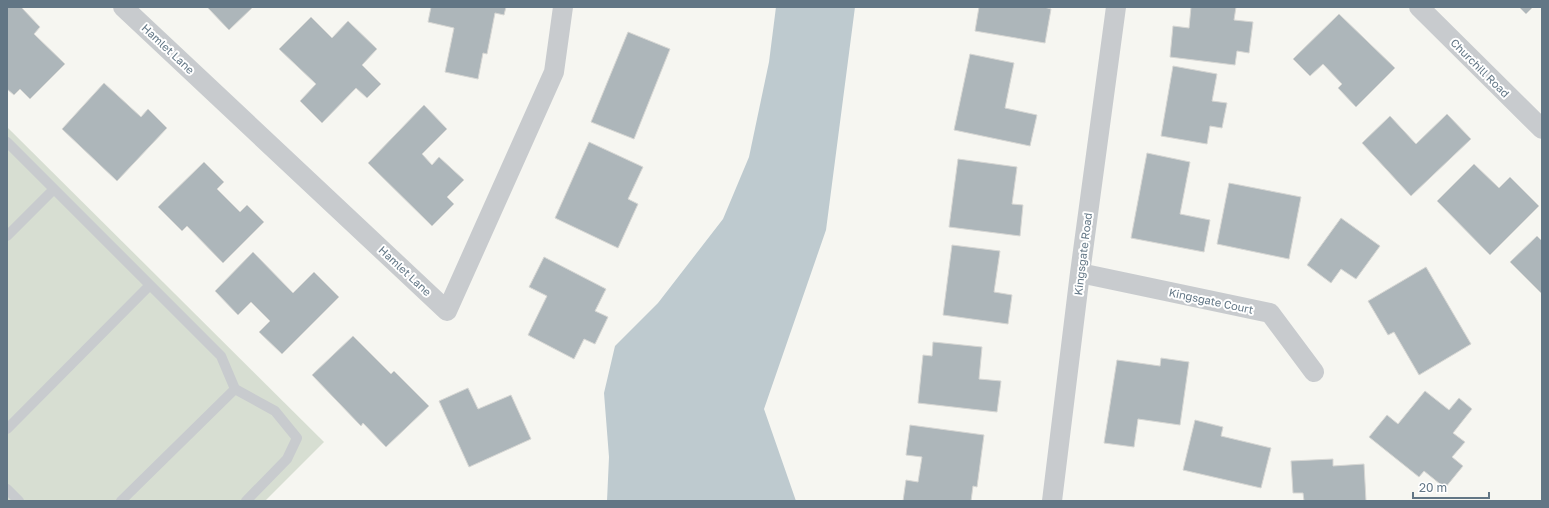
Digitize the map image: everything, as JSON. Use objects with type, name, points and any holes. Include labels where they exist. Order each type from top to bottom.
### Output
[{"type":"street","name":"Hamlet Lane","points":[[123,7],[448,311],[554,72],[563,7]]},
{"type":"street","name":"Kingsgate Road","points":[[1052,501],[1080,273],[1116,7]]},
{"type":"street","name":"Churchill Road","points":[[1419,7],[1542,130]]},
{"type":"street","name":"Kingsgate Court","points":[[1080,273],[1270,313],[1314,372]]},
{"type":"lane","points":[[7,142],[221,356],[235,389],[275,411],[297,438],[287,459],[246,501]]},
{"type":"lane","points":[[7,236],[54,189]]},
{"type":"lane","points":[[7,429],[150,285]]},
{"type":"lane","points":[[121,501],[235,389]]},
{"type":"lane","points":[[7,489],[19,501]]},
{"type":"shaded area","points":[[776,7],[855,7],[826,230],[764,409],[796,501],[607,501],[609,457],[604,393],[615,346],[658,303],[723,219],[749,157],[769,62]]},
{"type":"shaded area","points":[[7,127],[324,442],[265,501],[7,501]]},
{"type":"building","points":[[7,7],[21,7],[40,27],[34,34],[65,64],[30,99],[20,89],[14,95],[7,89]]},
{"type":"building","points":[[207,7],[253,7],[229,30]]},
{"type":"building","points":[[431,7],[506,7],[504,15],[495,13],[487,54],[483,53],[478,79],[445,72],[454,28],[428,22]]},
{"type":"building","points":[[979,7],[1044,7],[1051,9],[1045,43],[975,31]]},
{"type":"building","points":[[1191,7],[1236,7],[1234,20],[1253,22],[1249,53],[1237,51],[1235,65],[1170,57],[1173,26],[1189,28]]},
{"type":"building","points":[[1519,7],[1533,7],[1526,14]]},
{"type":"building","points":[[1339,14],[1395,68],[1356,107],[1338,88],[1342,84],[1323,64],[1310,76],[1293,59]]},
{"type":"building","points":[[311,17],[332,38],[348,21],[377,49],[362,65],[381,84],[367,98],[356,88],[322,123],[300,101],[316,84],[279,49]]},
{"type":"building","points":[[628,32],[670,49],[634,139],[591,122]]},
{"type":"building","points":[[970,54],[1014,63],[1005,108],[1037,115],[1030,146],[954,130]]},
{"type":"building","points":[[1173,66],[1217,74],[1212,101],[1227,103],[1222,128],[1210,126],[1207,144],[1161,136]]},
{"type":"building","points":[[104,83],[141,117],[148,109],[167,128],[117,181],[62,129]]},
{"type":"building","points":[[424,105],[447,129],[422,154],[432,165],[439,157],[464,180],[447,197],[454,204],[432,226],[368,163]]},
{"type":"building","points":[[1447,114],[1471,139],[1411,196],[1362,143],[1390,116],[1416,144]]},
{"type":"building","points":[[589,142],[643,167],[628,199],[638,204],[618,248],[555,218]]},
{"type":"building","points":[[1147,153],[1190,162],[1180,214],[1210,220],[1204,252],[1131,238]]},
{"type":"building","points":[[958,159],[1017,167],[1012,204],[1023,205],[1020,236],[949,227]]},
{"type":"building","points":[[204,162],[224,182],[217,189],[240,212],[247,205],[264,222],[223,263],[187,226],[182,231],[158,207]]},
{"type":"building","points":[[1474,164],[1499,188],[1510,177],[1539,206],[1490,255],[1437,201]]},
{"type":"building","points":[[1229,183],[1301,197],[1289,259],[1217,244]]},
{"type":"building","points":[[1341,218],[1380,246],[1356,279],[1341,269],[1331,283],[1307,265]]},
{"type":"building","points":[[1537,236],[1542,241],[1542,294],[1510,262]]},
{"type":"building","points":[[952,245],[1000,251],[994,292],[1012,295],[1008,324],[943,315]]},
{"type":"building","points":[[253,252],[293,293],[314,272],[339,297],[282,354],[259,332],[270,321],[251,302],[238,315],[215,291]]},
{"type":"building","points":[[544,257],[606,289],[595,311],[608,317],[595,344],[584,339],[574,359],[528,335],[547,296],[529,287]]},
{"type":"building","points":[[1426,267],[1471,344],[1419,375],[1394,332],[1388,335],[1368,301]]},
{"type":"building","points":[[353,336],[391,374],[394,371],[429,406],[386,447],[363,423],[361,426],[312,375]]},
{"type":"building","points":[[933,342],[982,347],[979,379],[1001,381],[997,412],[918,403],[923,355],[932,356]]},
{"type":"building","points":[[1161,358],[1189,362],[1180,425],[1138,419],[1134,447],[1104,443],[1117,360],[1160,366]]},
{"type":"building","points":[[468,388],[478,409],[511,395],[531,439],[469,467],[439,401]]},
{"type":"building","points":[[1425,391],[1449,410],[1459,398],[1472,409],[1453,433],[1465,442],[1452,457],[1463,466],[1445,488],[1424,471],[1419,477],[1369,437],[1387,415],[1398,424]]},
{"type":"building","points":[[1195,420],[1223,427],[1221,436],[1271,448],[1261,488],[1183,470]]},
{"type":"building","points":[[910,425],[984,435],[977,487],[973,486],[971,501],[903,501],[906,480],[918,482],[922,457],[906,455]]},
{"type":"building","points":[[1333,459],[1333,466],[1364,464],[1366,501],[1304,501],[1303,493],[1293,493],[1291,461]]}]
